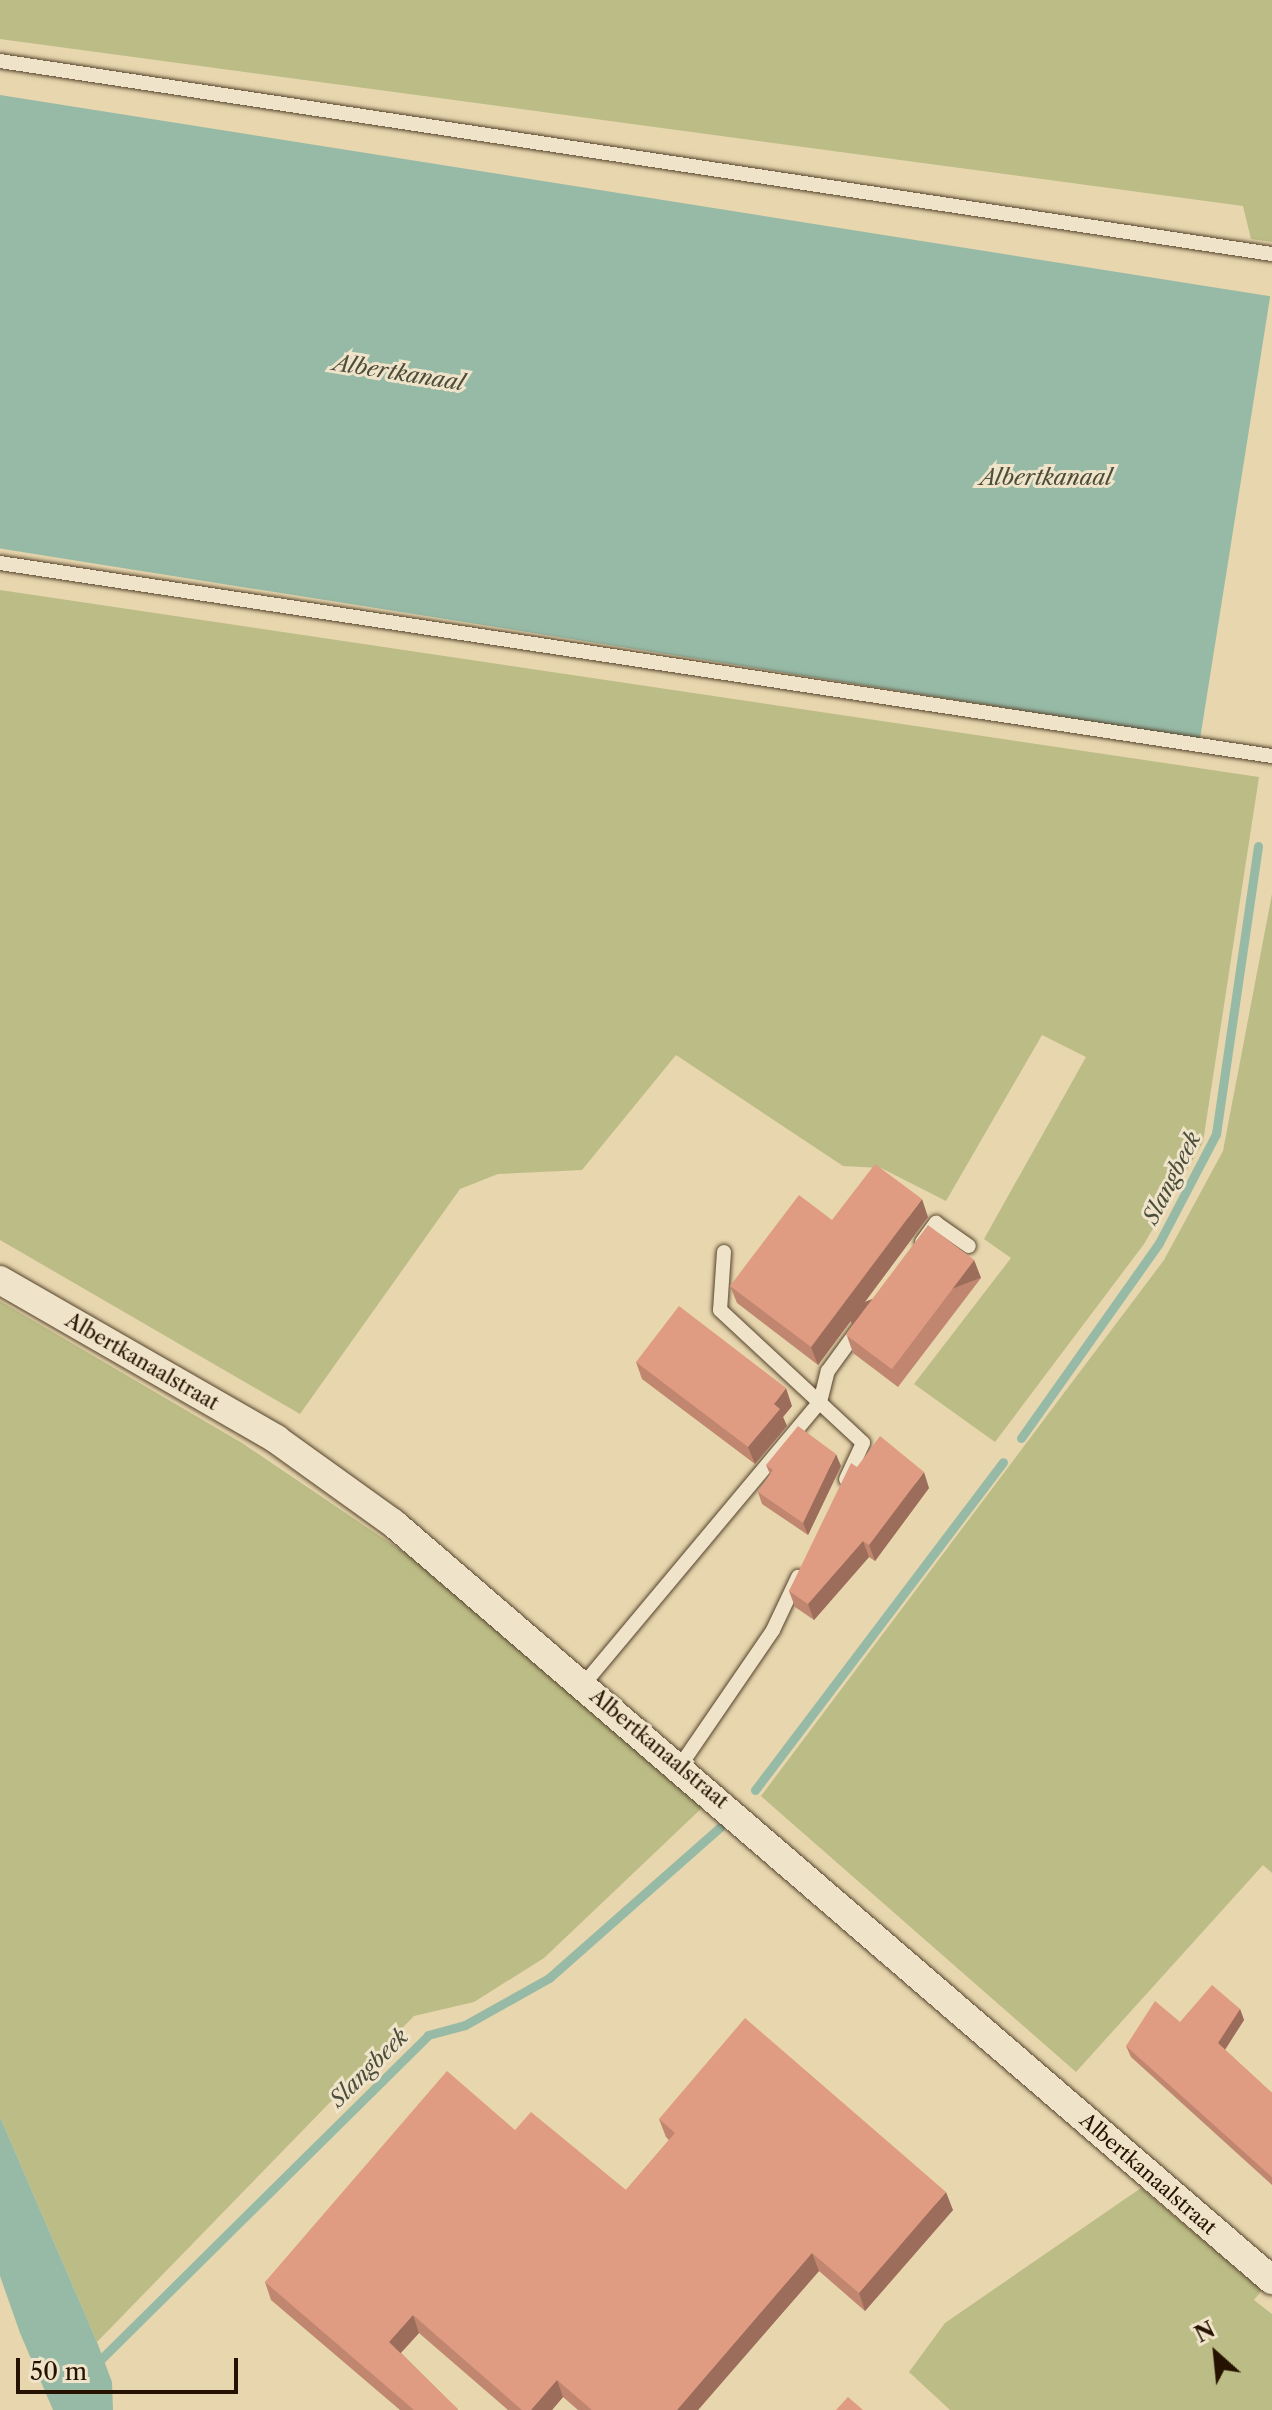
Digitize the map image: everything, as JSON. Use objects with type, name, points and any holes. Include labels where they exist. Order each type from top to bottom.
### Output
[{"type":"street","name":"Albertkanaalstraat","points":[[0,1280],[276,1439],[393,1523],[680,1766],[1272,2280]]},
{"type":"lane","points":[[0,61],[1272,254]]},
{"type":"lane","points":[[0,563],[1272,756]]},
{"type":"lane","points":[[909,1260],[936,1223],[969,1246]]},
{"type":"lane","points":[[724,1252],[720,1310],[863,1443],[835,1501]]},
{"type":"lane","points":[[583,1685],[820,1402],[828,1371],[873,1310]]},
{"type":"lane","points":[[680,1766],[773,1630],[807,1557]]},
{"type":"green space","points":[[0,0],[1272,0],[1272,242],[1251,239],[1243,206],[0,39]]},
{"type":"green space","points":[[0,590],[1259,777],[1203,1142],[1144,1244],[995,1442],[914,1384],[1011,1258],[984,1239],[1086,1057],[1042,1035],[946,1201],[881,1168],[843,1166],[676,1055],[582,1170],[498,1174],[460,1189],[300,1414],[0,1240]]},
{"type":"green space","points":[[1272,894],[1272,1873],[1263,1865],[1076,2072],[761,1796],[1164,1260],[1223,1151]]},
{"type":"green space","points":[[0,1301],[242,1443],[439,1576],[704,1806],[544,1958],[474,2002],[414,2016],[97,2342],[0,2117]]},
{"type":"green space","points":[[1141,2188],[1262,2290],[1254,2300],[1272,2314],[1272,2410],[950,2410],[909,2372],[945,2323]]},
{"type":"water","name":"Albertkanaal","points":[[0,95],[1270,296],[1200,739],[0,549]]},
{"type":"water","points":[[0,2117],[97,2342],[112,2382],[113,2410],[53,2410],[20,2333],[0,2276]]},
{"type":"building","points":[[875,1164],[922,1199],[811,1347],[730,1286],[799,1195],[832,1220]]},
{"type":"building","points":[[928,1225],[974,1260],[892,1369],[846,1334]]},
{"type":"building","points":[[679,1306],[786,1388],[774,1404],[780,1409],[748,1447],[636,1362]]},
{"type":"building","points":[[798,1426],[836,1454],[803,1523],[758,1492],[773,1470],[766,1465]]},
{"type":"building","points":[[880,1436],[924,1472],[869,1545],[863,1541],[808,1604],[789,1591],[851,1463],[857,1467]]},
{"type":"building","points":[[1212,1985],[1240,2009],[1218,2043],[1272,2093],[1272,2177],[1126,2046],[1155,2001],[1180,2022]]},
{"type":"building","points":[[745,2018],[946,2192],[859,2293],[812,2253],[677,2410],[592,2410],[557,2380],[531,2410],[522,2410],[413,2315],[389,2342],[458,2409],[414,2410],[265,2282],[447,2071],[515,2130],[531,2112],[626,2190],[675,2133],[659,2119]]},
{"type":"building","points":[[848,2397],[863,2410],[836,2410]]},
{"type":"waterway","name":"Slangbeek","points":[[1021,1438],[1159,1243],[1216,1134],[1258,846]]},
{"type":"waterway","name":"Slangbeek","points":[[755,1790],[1003,1462]]},
{"type":"waterway","name":"Slangbeek","points":[[95,2365],[428,2035],[465,2025],[549,1978],[720,1827]]}]
